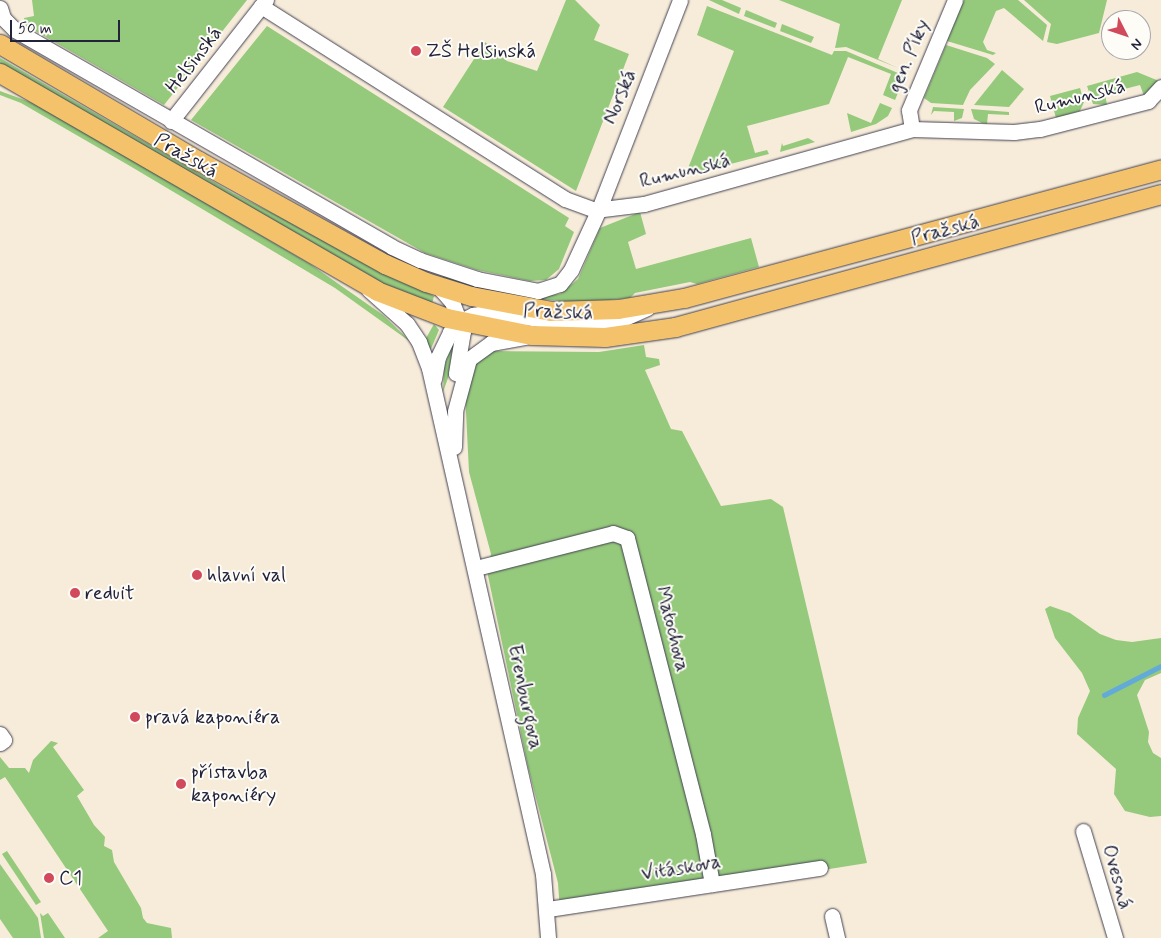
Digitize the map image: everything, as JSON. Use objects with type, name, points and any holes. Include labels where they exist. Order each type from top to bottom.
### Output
[{"type":"main road","name":"Pražská","points":[[0,44],[351,246],[438,286],[492,302],[551,311],[618,309],[655,304],[800,268],[1161,169]]},
{"type":"main road","name":"Pražská","points":[[0,73],[359,282],[408,305],[460,322],[531,336],[605,337],[684,325],[1161,194]]},
{"type":"main road","points":[[0,86],[52,104]]},
{"type":"street","name":"Norská","points":[[599,209],[680,0]]},
{"type":"street","name":"gen. Píky","points":[[912,129],[909,110],[955,0]]},
{"type":"street","name":"Rumunská","points":[[264,3],[565,199],[585,208],[599,209],[644,204],[912,129],[1014,132],[1040,129],[1148,101],[1161,87]]},
{"type":"street","name":"Helsinská","points":[[171,121],[264,3]]},
{"type":"street","name":"Pražská","points":[[0,8],[8,24],[16,30],[392,247],[420,260],[496,284],[538,291],[560,284],[571,270],[599,209]]},
{"type":"street","name":"Erenburgova","points":[[359,282],[414,334],[433,383],[454,466],[548,909],[548,938]]},
{"type":"street","name":"Erenburgova","points":[[438,286],[452,302],[460,322],[463,342],[450,406],[454,436]]},
{"type":"street","points":[[460,322],[484,312],[545,320],[604,321],[631,316],[655,304]]},
{"type":"street","name":"Erenburgova","points":[[433,383],[444,343],[460,322]]},
{"type":"street","name":"Erenburgova","points":[[454,466],[454,436],[459,394],[473,354],[490,343],[531,336]]},
{"type":"street","name":"Matochova","points":[[476,568],[613,533],[627,538],[703,834],[712,884]]},
{"type":"street","points":[[0,734],[4,740],[0,743]]},
{"type":"street","name":"Ovesná","points":[[1083,831],[1110,937]]},
{"type":"street","name":"Vitáskova","points":[[548,909],[820,868]]},
{"type":"street","points":[[832,916],[837,938]]},
{"type":"green space","points":[[32,0],[247,0],[164,105],[25,25],[24,18],[34,16]]},
{"type":"green space","points":[[566,0],[575,0],[600,25],[594,40],[629,54],[576,191],[443,107],[485,42],[507,61],[537,71]]},
{"type":"green space","points":[[709,0],[722,0],[741,8],[739,14]]},
{"type":"green space","points":[[779,0],[902,0],[878,59],[898,68],[846,47],[835,48],[840,24]]},
{"type":"green space","points":[[964,0],[1018,0],[1047,25],[1043,41],[1004,8],[996,11],[983,42],[987,50],[996,53],[993,55],[947,41]]},
{"type":"green space","points":[[1024,0],[1107,0],[1105,10],[1101,10],[1099,33],[1057,44],[1047,42],[1051,24]]},
{"type":"green space","points":[[707,6],[832,55],[834,51],[846,51],[905,76],[895,100],[883,95],[891,74],[848,57],[829,104],[747,126],[755,153],[767,150],[769,154],[685,176],[734,51],[697,35]]},
{"type":"green space","points":[[746,10],[777,23],[775,28],[744,16]]},
{"type":"green space","points":[[782,24],[814,37],[811,43],[780,31]]},
{"type":"green space","points":[[267,26],[569,218],[565,226],[574,232],[559,269],[546,280],[530,281],[477,270],[425,253],[191,120]]},
{"type":"green space","points":[[946,45],[987,58],[995,64],[970,90],[963,105],[931,103],[924,98]]},
{"type":"green space","points":[[0,58],[233,193],[434,296],[432,304],[381,284],[0,63]]},
{"type":"green space","points":[[1002,70],[1024,89],[1009,107],[974,105]]},
{"type":"green space","points":[[1137,72],[1159,81],[1144,96],[1140,85],[1105,94],[1107,105],[1093,104],[1087,86]]},
{"type":"green space","points":[[1080,88],[1084,102],[1080,111],[1056,118],[1050,96]]},
{"type":"green space","points":[[0,91],[38,105],[310,264],[383,315],[412,343],[335,288],[21,103],[0,95]]},
{"type":"green space","points":[[880,103],[892,108],[888,116],[876,124],[851,132],[847,113],[871,123]]},
{"type":"green space","points":[[933,107],[964,109],[962,118],[954,121],[954,112],[934,111],[931,115]]},
{"type":"green space","points":[[971,109],[1009,112],[1009,115],[988,114],[987,124],[974,119]]},
{"type":"green space","points":[[808,138],[815,142],[780,152],[782,143],[783,146]]},
{"type":"green space","points":[[640,212],[646,234],[628,242],[636,269],[751,238],[759,267],[697,284],[690,282],[635,293],[630,298],[578,303],[495,294],[442,279],[444,276],[538,297],[560,294],[578,279],[600,228]]},
{"type":"green space","points":[[434,324],[439,330],[430,351],[425,340]]},
{"type":"green space","points":[[455,337],[456,356],[443,392],[444,367]]},
{"type":"green space","points":[[644,345],[646,357],[659,359],[660,365],[645,370],[671,429],[682,431],[721,506],[771,499],[783,507],[867,863],[560,912],[558,883],[528,767],[487,571],[491,554],[469,472],[465,392],[476,362],[492,351],[599,352]]},
{"type":"green space","points":[[1050,606],[1070,613],[1100,634],[1116,640],[1132,642],[1161,638],[1161,673],[1145,680],[1137,695],[1149,732],[1148,742],[1153,753],[1161,758],[1161,816],[1150,817],[1125,811],[1114,794],[1116,769],[1077,734],[1078,718],[1090,691],[1082,673],[1055,638],[1045,609]]},
{"type":"green space","points":[[51,741],[58,743],[53,747],[84,790],[77,796],[94,825],[105,837],[104,846],[112,850],[114,862],[141,908],[143,918],[147,923],[171,928],[172,938],[98,938],[108,931],[5,777],[0,780],[0,757],[9,768],[25,768],[29,773],[33,760]]},
{"type":"green space","points":[[7,851],[41,902],[36,905],[2,854]]},
{"type":"green space","points":[[0,864],[38,918],[41,938],[13,938],[0,919]]},
{"type":"green space","points":[[40,913],[43,916],[48,913],[65,938],[44,938]]},
{"type":"waterway","points":[[1104,695],[1161,666]]},
{"type":"place","name":"ZŠ Helsinská","points":[[416,51]]},
{"type":"place","name":"hlavní val","points":[[197,575]]},
{"type":"place","name":"reduit","points":[[75,593]]},
{"type":"place","name":"pravá kaponiéra","points":[[135,717]]},
{"type":"place","name":"přístavba kaponiéry","points":[[181,784]]},
{"type":"place","name":"C1","points":[[49,878]]}]
